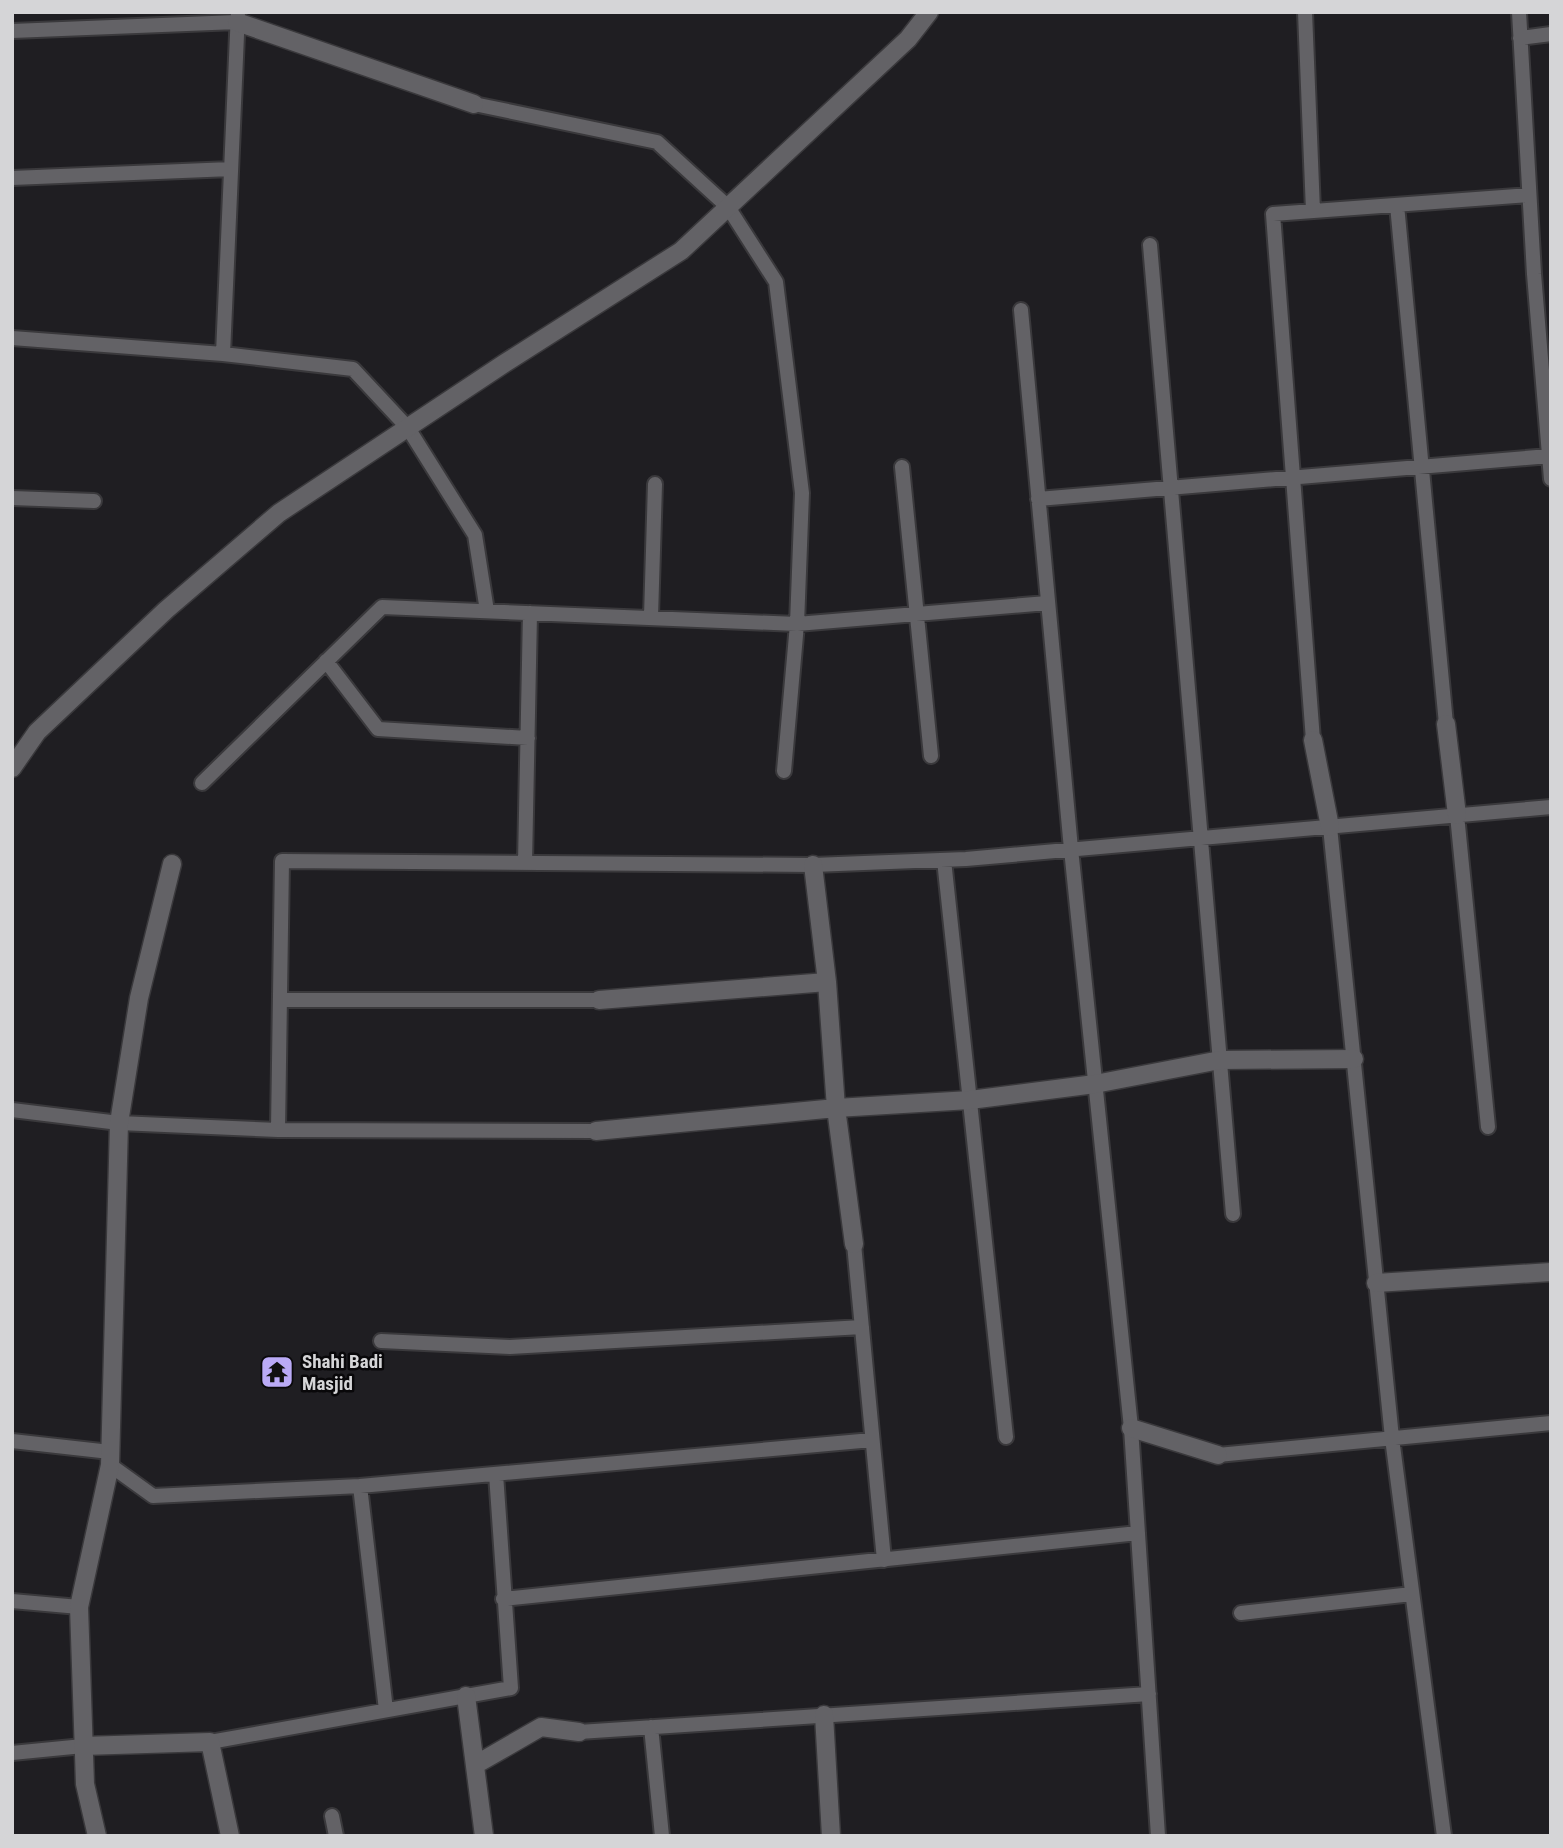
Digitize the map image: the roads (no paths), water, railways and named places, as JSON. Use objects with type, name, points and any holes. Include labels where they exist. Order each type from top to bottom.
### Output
[{"type":"street","points":[[12,768],[37,732],[166,610],[279,513],[681,251],[908,39],[929,12]]},
{"type":"street","points":[[237,17],[474,104]]},
{"type":"street","points":[[1446,724],[1457,815]]},
{"type":"street","points":[[1313,740],[1330,827]]},
{"type":"street","points":[[97,1836],[85,1784],[79,1607],[110,1459],[119,1123],[139,998],[172,863]]},
{"type":"street","points":[[813,865],[827,982],[836,1108],[854,1244]]},
{"type":"street","points":[[599,1000],[827,982]]},
{"type":"street","points":[[596,1131],[836,1108],[970,1100],[1095,1084],[1220,1060],[1354,1059]]},
{"type":"street","points":[[1376,1283],[1551,1272]]},
{"type":"street","points":[[1131,1429],[1218,1455]]},
{"type":"street","points":[[466,1696],[484,1836]]},
{"type":"street","points":[[824,1715],[831,1836]]},
{"type":"street","points":[[475,1765],[541,1727],[579,1732]]},
{"type":"street","points":[[83,1746],[211,1742],[230,1836]]},
{"type":"lane","points":[[1305,12],[1313,211]]},
{"type":"lane","points":[[1518,12],[1551,479]]},
{"type":"lane","points":[[12,31],[237,17],[223,354]]},
{"type":"lane","points":[[1520,38],[1551,34]]},
{"type":"lane","points":[[474,104],[657,142],[728,207],[776,282],[802,493],[797,624],[784,771]]},
{"type":"lane","points":[[12,178],[230,169]]},
{"type":"lane","points":[[1313,740],[1273,214],[1529,195]]},
{"type":"lane","points":[[1397,205],[1446,724]]},
{"type":"lane","points":[[1150,245],[1233,1214]]},
{"type":"lane","points":[[1021,310],[1071,849],[1131,1429],[1158,1836]]},
{"type":"lane","points":[[12,338],[223,354],[353,369],[408,428],[475,535],[487,611]]},
{"type":"lane","points":[[1038,499],[1549,456]]},
{"type":"lane","points":[[902,467],[931,756]]},
{"type":"lane","points":[[651,617],[655,484]]},
{"type":"lane","points":[[12,498],[94,501]]},
{"type":"lane","points":[[202,783],[382,607],[797,624],[1047,603]]},
{"type":"lane","points":[[525,863],[530,613]]},
{"type":"lane","points":[[326,661],[378,729],[528,738]]},
{"type":"lane","points":[[278,1129],[282,861],[813,865],[944,860],[1551,807]]},
{"type":"lane","points":[[1457,815],[1488,1127]]},
{"type":"lane","points":[[1330,827],[1392,1438],[1444,1836]]},
{"type":"lane","points":[[944,860],[1006,1437]]},
{"type":"lane","points":[[280,1000],[599,1000]]},
{"type":"lane","points":[[12,1111],[119,1123],[278,1129],[596,1131]]},
{"type":"lane","points":[[854,1244],[884,1560]]},
{"type":"lane","points":[[381,1341],[510,1347],[862,1327]]},
{"type":"lane","points":[[1218,1455],[1551,1423]]},
{"type":"lane","points":[[12,1441],[110,1459],[153,1496],[360,1486],[873,1440]]},
{"type":"lane","points":[[211,1742],[511,1688],[496,1474]]},
{"type":"lane","points":[[360,1486],[386,1710]]},
{"type":"lane","points":[[503,1599],[1138,1533]]},
{"type":"lane","points":[[1241,1613],[1412,1594]]},
{"type":"lane","points":[[12,1601],[79,1607]]},
{"type":"lane","points":[[579,1732],[1149,1693]]},
{"type":"lane","points":[[652,1727],[662,1836]]},
{"type":"lane","points":[[12,1753],[83,1746]]},
{"type":"lane","points":[[332,1816],[337,1836]]},
{"type":"place","name":"Shahi Badi Masjid","points":[[277,1372]]}]
